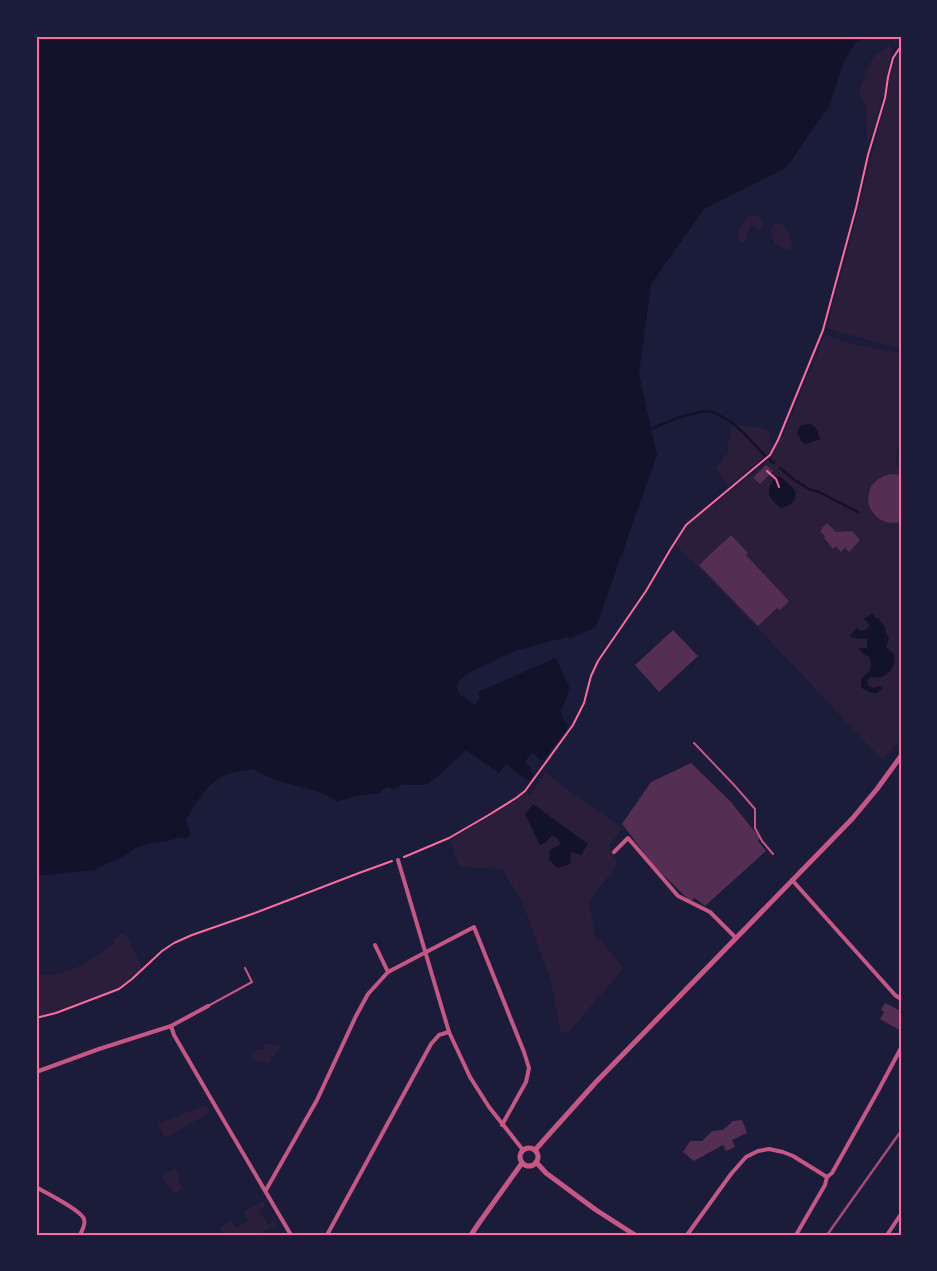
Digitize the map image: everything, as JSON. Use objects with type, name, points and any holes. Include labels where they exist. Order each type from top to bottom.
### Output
[{"type":"street","points":[[535,1150],[596,1082],[852,819],[901,756]]},
{"type":"street","points":[[614,852],[628,838],[678,896],[710,912],[736,938]]},
{"type":"street","points":[[398,860],[450,1032],[470,1077],[502,1125],[523,1150]]},
{"type":"street","points":[[792,880],[895,995],[901,999]]},
{"type":"street","points":[[266,1190],[317,1100],[368,994],[388,972],[474,928],[529,1068],[526,1082],[502,1125]]},
{"type":"street","points":[[375,944],[388,972]]},
{"type":"street","points":[[36,1072],[171,1026],[208,1006]]},
{"type":"street","points":[[171,1026],[174,1035],[291,1235]]},
{"type":"street","points":[[327,1235],[431,1044],[439,1035],[450,1032]]},
{"type":"street","points":[[796,1235],[901,1048]]},
{"type":"street","points":[[529,1148],[535,1150],[538,1156],[536,1162],[529,1166],[522,1164],[519,1157],[523,1150],[529,1148]]},
{"type":"street","points":[[687,1235],[731,1174],[746,1157],[758,1151],[769,1149],[793,1156],[827,1178]]},
{"type":"street","points":[[536,1162],[546,1173],[596,1210],[635,1235]]},
{"type":"street","points":[[471,1235],[522,1164]]},
{"type":"street","points":[[36,1187],[78,1211],[84,1218],[84,1226],[80,1235]]},
{"type":"street","points":[[887,1235],[901,1214]]},
{"type":"lane","points":[[694,742],[755,809],[755,828],[762,841],[773,854]]},
{"type":"lane","points":[[208,1006],[252,982],[245,968]]},
{"type":"path","points":[[36,1018],[56,1013],[119,989],[162,951],[192,935],[255,914],[359,873],[398,860],[449,838],[525,791],[573,725],[584,703],[591,676],[598,661],[646,591],[686,525],[770,455],[778,440],[823,330],[856,208],[868,155],[885,98],[893,58],[901,46]]},
{"type":"path","points":[[767,471],[776,479],[779,486]]},
{"type":"shaded area","points":[[36,36],[875,36],[857,41],[845,59],[829,106],[786,168],[704,209],[651,284],[639,375],[657,455],[596,627],[571,638],[567,637],[517,650],[468,673],[458,682],[459,694],[474,705],[480,698],[478,692],[556,658],[570,689],[561,711],[564,721],[569,726],[543,761],[532,753],[524,762],[532,768],[530,771],[534,774],[529,781],[506,764],[499,773],[466,750],[430,783],[423,785],[401,785],[393,789],[389,787],[380,793],[355,796],[337,802],[326,795],[278,781],[253,769],[237,772],[224,775],[215,781],[201,796],[186,820],[190,834],[186,839],[181,837],[164,842],[149,843],[135,848],[126,855],[94,870],[36,876]]},
{"type":"shaded area","points":[[887,43],[892,49],[883,96],[868,144],[866,106],[860,96],[860,87],[867,68],[875,55],[887,48]]},
{"type":"shaded area","points":[[901,50],[901,86],[897,88],[901,102],[901,349],[835,331],[827,327],[885,105],[892,70]]},
{"type":"shaded area","points":[[748,216],[757,216],[764,222],[763,228],[759,231],[755,227],[750,227],[747,235],[748,238],[741,242],[738,238],[739,231],[742,223]]},
{"type":"shaded area","points":[[777,222],[784,226],[789,235],[791,247],[787,250],[775,245],[771,231],[773,224]]},
{"type":"shaded area","points":[[824,335],[856,345],[901,353],[901,427],[895,465],[901,467],[901,739],[882,760],[752,622],[676,545],[687,525],[767,462],[784,433]]},
{"type":"shaded area","points":[[810,424],[816,428],[820,439],[806,444],[801,441],[797,433],[801,425]]},
{"type":"shaded area","points":[[733,426],[762,428],[770,432],[769,441],[773,446],[770,452],[728,487],[715,469],[728,452],[728,441]]},
{"type":"shaded area","points":[[775,476],[782,478],[795,490],[795,497],[788,506],[781,508],[770,497],[769,490]]},
{"type":"shaded area","points":[[873,613],[875,618],[878,618],[885,627],[889,638],[887,648],[894,654],[894,661],[888,674],[881,677],[872,677],[867,681],[869,686],[873,688],[880,686],[882,688],[876,693],[870,693],[862,688],[861,683],[871,668],[871,663],[869,657],[863,654],[859,648],[867,648],[867,639],[849,636],[857,628],[863,630],[869,627],[869,624],[864,619]]},
{"type":"shaded area","points":[[545,773],[622,828],[609,846],[618,864],[589,902],[595,934],[624,968],[569,1032],[561,1033],[551,982],[522,901],[502,869],[459,867],[449,838],[525,791],[530,795]]},
{"type":"shaded area","points":[[533,804],[588,844],[581,855],[571,852],[570,864],[558,868],[549,860],[550,850],[561,844],[552,835],[546,842],[540,845],[525,814]]},
{"type":"shaded area","points":[[121,934],[128,938],[143,970],[119,989],[56,1013],[36,1018],[36,975],[57,974],[78,966],[113,944],[113,940]]},
{"type":"shaded area","points":[[265,1044],[281,1045],[268,1064],[258,1062],[251,1056],[257,1048],[262,1050]]},
{"type":"shaded area","points":[[206,1105],[210,1112],[166,1138],[157,1124]]},
{"type":"shaded area","points":[[175,1168],[181,1178],[178,1181],[183,1188],[175,1194],[162,1177]]},
{"type":"shaded area","points":[[263,1201],[266,1206],[259,1210],[268,1225],[275,1221],[277,1224],[258,1235],[224,1235],[219,1228],[231,1221],[236,1228],[248,1221],[243,1212]]},
{"type":"building","points":[[766,465],[773,471],[760,484],[753,478]]},
{"type":"building","points":[[891,474],[901,475],[901,522],[893,523],[879,519],[870,508],[868,501],[871,486],[877,480]]},
{"type":"building","points":[[827,523],[836,532],[852,531],[860,540],[849,552],[845,548],[841,552],[836,546],[833,549],[820,531]]},
{"type":"building","points":[[731,535],[748,553],[746,555],[789,601],[780,610],[777,608],[758,626],[699,565]]},
{"type":"building","points":[[673,630],[698,656],[659,692],[635,665]]},
{"type":"building","points":[[691,763],[730,801],[760,838],[758,841],[766,851],[705,906],[695,898],[690,901],[654,866],[622,824],[651,782]]},
{"type":"building","points":[[885,1003],[901,1011],[901,1031],[880,1019],[884,1012],[881,1010]]},
{"type":"building","points":[[742,1120],[747,1133],[732,1140],[735,1147],[726,1151],[723,1145],[694,1161],[683,1152],[690,1141],[702,1141],[712,1131],[723,1130],[733,1121]]},
{"type":"waterway","points":[[651,429],[680,417],[705,411],[713,412],[730,421],[766,457]]},
{"type":"waterway","points":[[770,460],[774,463]]},
{"type":"waterway","points":[[780,468],[809,489],[819,492],[858,512]]},
{"type":"waterway","points":[[781,491],[786,487]]},
{"type":"railway","points":[[827,1235],[901,1131]]}]
